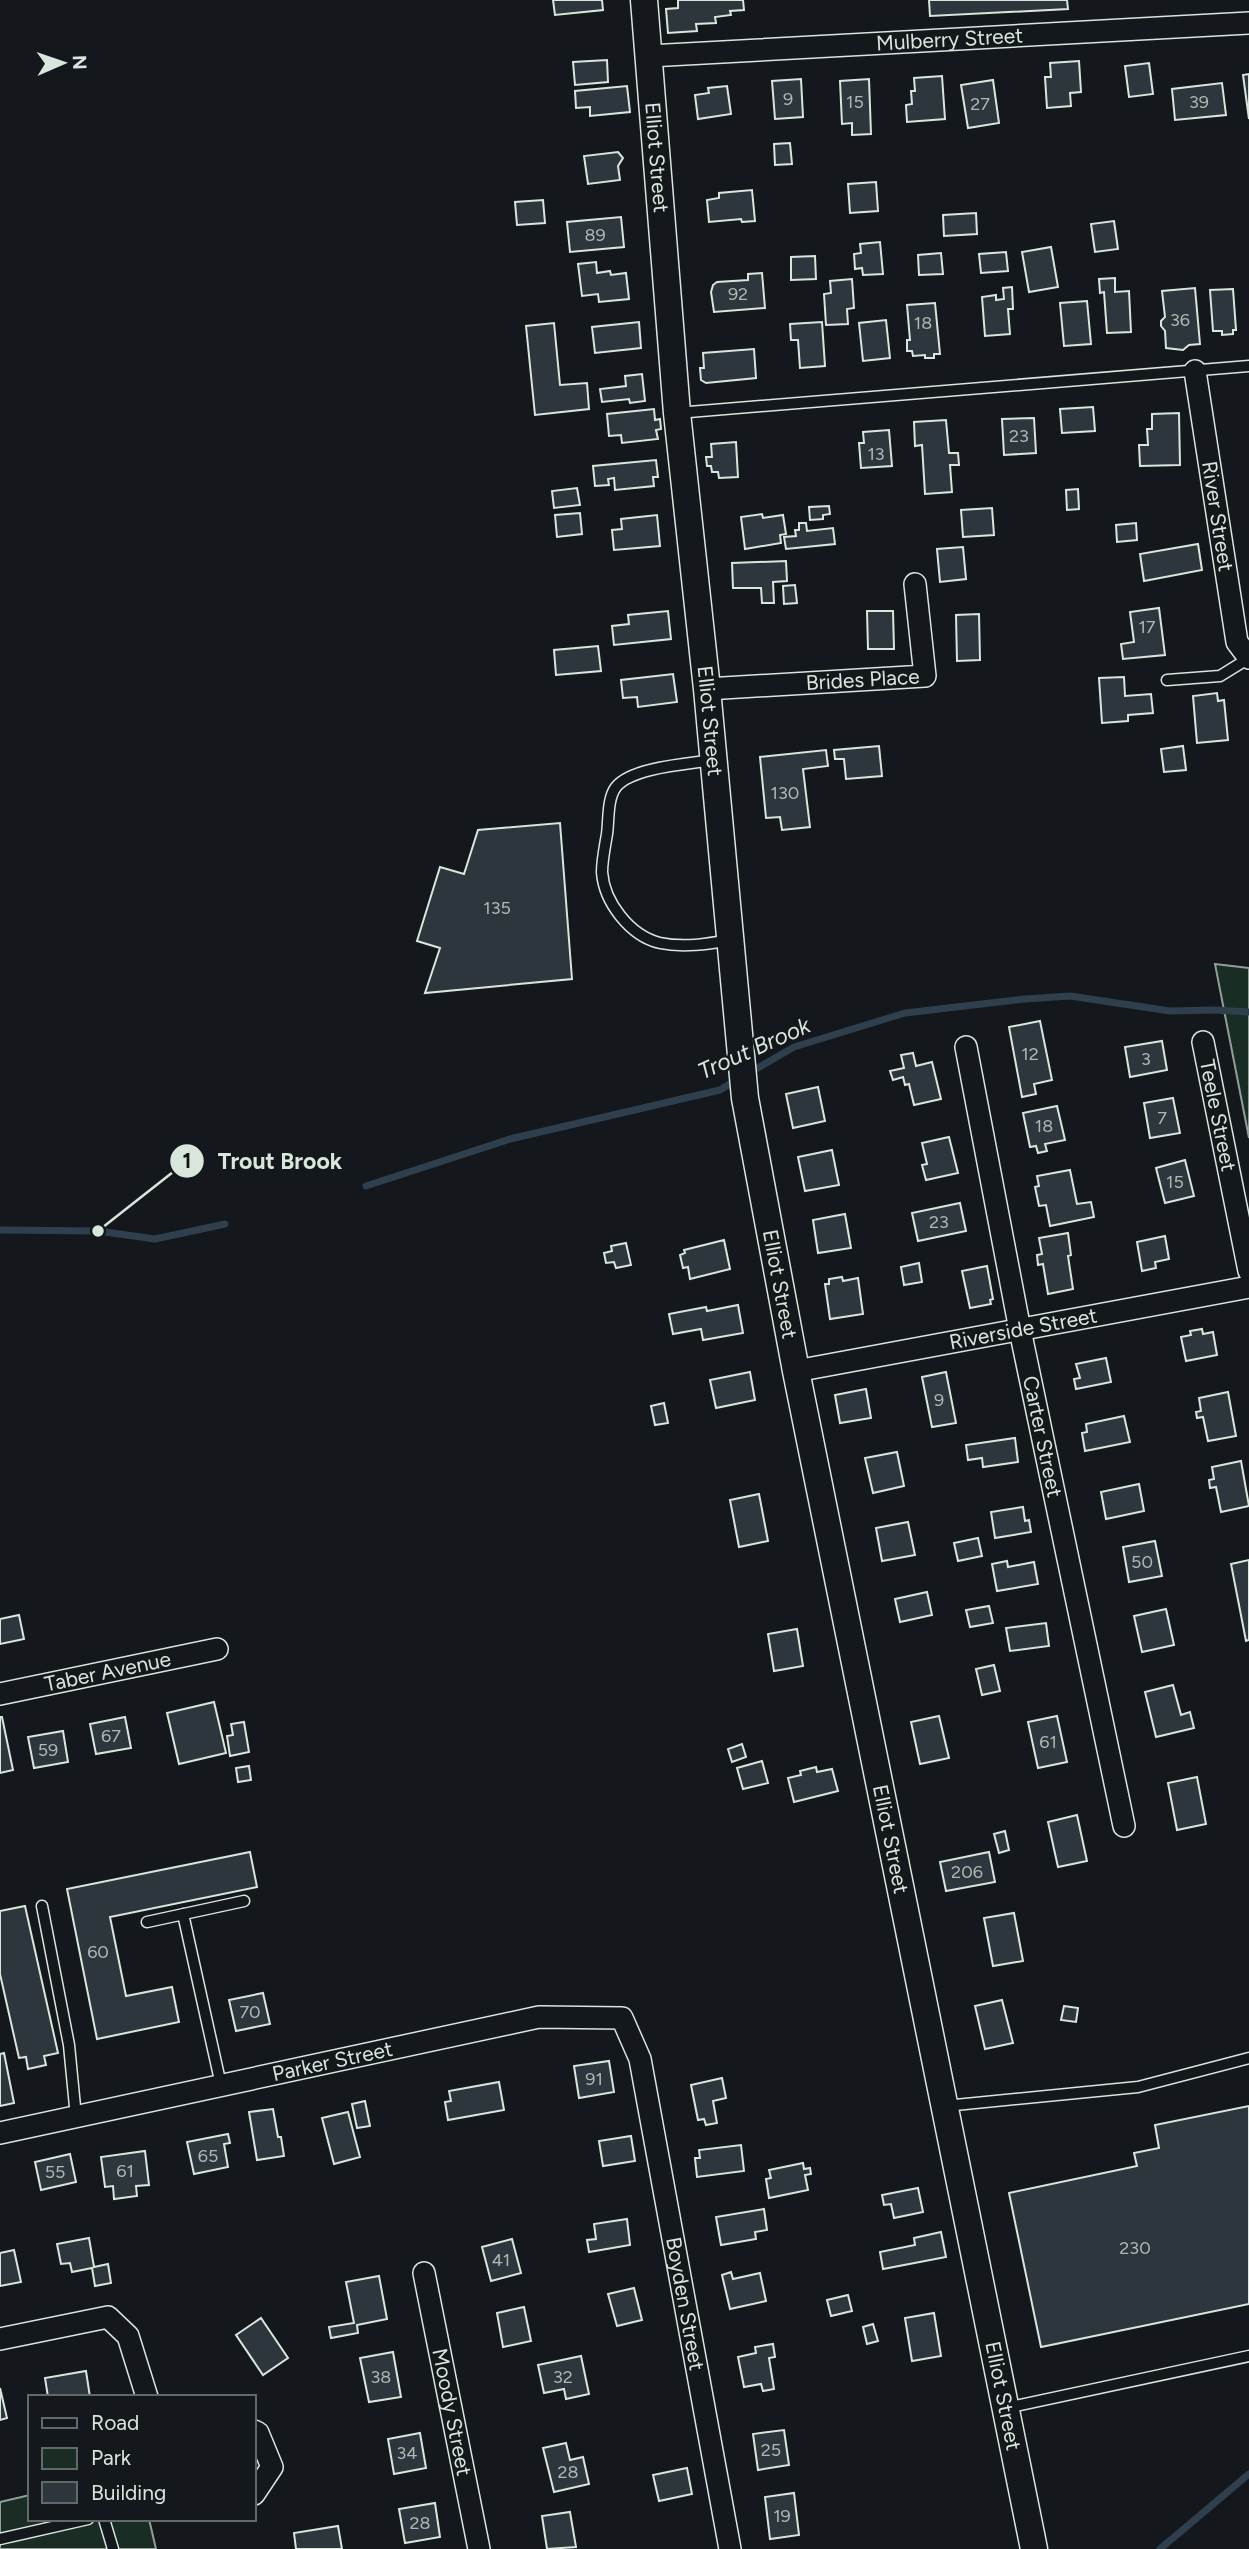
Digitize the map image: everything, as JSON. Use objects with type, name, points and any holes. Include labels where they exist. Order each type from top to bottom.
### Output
[{"type":"street","name":"Elliot Street","points":[[644,0],[677,413],[707,689],[745,1098],[796,1371],[1034,2549]]},
{"type":"street","name":"Mulberry Street","points":[[649,56],[1249,23]]},
{"type":"street","name":"River Street","points":[[1195,371],[1237,642],[1249,658]]},
{"type":"street","name":"Brides Place","points":[[707,689],[925,676],[915,584]]},
{"type":"street","name":"Teele Street","points":[[1203,1042],[1249,1271]]},
{"type":"street","name":"Carter Street","points":[[966,1046],[1020,1330],[1124,1826]]},
{"type":"street","name":"Riverside Street","points":[[796,1371],[1249,1287]]},
{"type":"street","name":"Taber Avenue","points":[[0,1694],[217,1649]]},
{"type":"street","name":"Parker Street","points":[[0,2133],[539,2017],[622,2018],[639,2059]]},
{"type":"street","name":"Boyden Street","points":[[639,2059],[730,2549]]},
{"type":"street","name":"Moody Street","points":[[424,2273],[479,2549]]},
{"type":"street","points":[[0,2339],[108,2316],[128,2336],[146,2395]]},
{"type":"street","points":[[256,2432],[272,2466],[256,2491]]},
{"type":"lane","points":[[677,413],[1249,366]]},
{"type":"lane","points":[[1167,681],[1220,676],[1249,658]]},
{"type":"lane","points":[[713,760],[660,768],[631,776],[616,788],[610,804],[602,871],[606,894],[620,915],[636,931],[658,943],[679,946],[730,940]]},
{"type":"lane","points":[[147,1922],[244,1901]]},
{"type":"lane","points":[[42,1906],[69,2045],[76,2117]]},
{"type":"lane","points":[[183,1914],[221,2085]]},
{"type":"lane","points":[[945,2106],[1138,2087],[1249,2058]]},
{"type":"lane","points":[[1006,2408],[1249,2356]]},
{"type":"lane","points":[[0,2539],[79,2521]]},
{"type":"lane","points":[[105,2521],[113,2549]]},
{"type":"green space","points":[[1215,964],[1249,968],[1249,1138]]},
{"type":"green space","points":[[28,2495],[28,2521],[149,2521],[156,2549],[0,2549],[0,2502]]},
{"type":"building","points":[[553,0],[602,0],[603,10],[555,15]]},
{"type":"building","points":[[678,0],[743,0],[744,10],[730,11],[731,15],[715,17],[716,23],[696,24],[697,31],[668,33],[666,9],[678,8]]},
{"type":"building","points":[[929,0],[1067,0],[1068,9],[930,16]]},
{"type":"building","points":[[607,60],[608,82],[575,85],[573,62]]},
{"type":"building","points":[[1079,61],[1081,92],[1070,93],[1071,106],[1047,108],[1045,77],[1051,77],[1050,63]]},
{"type":"building","points":[[1149,63],[1153,94],[1129,97],[1125,66]]},
{"type":"building","points":[[1249,74],[1249,119],[1243,75]]},
{"type":"building","points":[[942,76],[945,119],[907,122],[906,105],[912,104],[914,78]]},
{"type":"building","points":[[801,79],[803,117],[775,119],[772,81]]},
{"type":"building","points":[[869,79],[871,134],[852,135],[852,123],[842,124],[840,81]]},
{"type":"building","points":[[993,80],[999,123],[968,128],[961,85]]},
{"type":"building","points":[[1222,83],[1226,115],[1175,120],[1172,89]]},
{"type":"building","points":[[627,86],[630,112],[590,116],[590,107],[576,108],[575,91]]},
{"type":"building","points":[[727,86],[731,114],[698,119],[695,95],[709,93],[708,88]]},
{"type":"building","points":[[790,143],[792,164],[775,165],[774,144]]},
{"type":"building","points":[[618,152],[623,158],[618,166],[620,180],[588,184],[584,156]]},
{"type":"building","points":[[876,182],[878,211],[850,213],[848,184]]},
{"type":"building","points":[[752,190],[755,221],[742,222],[741,219],[709,222],[707,200],[719,198],[719,193]]},
{"type":"building","points":[[543,200],[545,223],[517,225],[515,202]]},
{"type":"building","points":[[976,213],[977,234],[944,236],[943,215]]},
{"type":"building","points":[[621,217],[624,247],[570,252],[567,222]]},
{"type":"building","points":[[1114,221],[1118,249],[1095,252],[1091,224]]},
{"type":"building","points":[[880,242],[883,274],[863,275],[862,268],[855,269],[854,254],[861,253],[860,244]]},
{"type":"building","points":[[1051,247],[1058,287],[1029,292],[1022,252]]},
{"type":"building","points":[[1006,252],[1008,271],[981,273],[979,254]]},
{"type":"building","points":[[941,253],[943,274],[919,275],[918,255]]},
{"type":"building","points":[[815,256],[816,279],[791,280],[791,257]]},
{"type":"building","points":[[596,262],[597,273],[626,273],[629,299],[599,302],[598,294],[582,296],[578,264]]},
{"type":"building","points":[[762,273],[765,308],[714,312],[711,292],[713,285],[717,282],[748,280],[748,274]]},
{"type":"building","points":[[1115,278],[1115,292],[1129,291],[1131,332],[1107,333],[1104,292],[1100,293],[1099,279]]},
{"type":"building","points":[[852,279],[854,308],[847,309],[848,324],[826,325],[824,294],[831,293],[830,281]]},
{"type":"building","points":[[1012,287],[1013,309],[1008,309],[1010,334],[985,336],[982,297],[996,295],[996,300],[1004,299],[1003,288]]},
{"type":"building","points":[[1195,288],[1200,344],[1189,345],[1183,350],[1166,348],[1165,331],[1161,326],[1165,317],[1162,291]]},
{"type":"building","points":[[1233,289],[1236,330],[1233,330],[1233,334],[1222,335],[1222,331],[1213,331],[1210,290]]},
{"type":"building","points":[[1087,301],[1091,344],[1064,346],[1060,303]]},
{"type":"building","points":[[935,303],[940,354],[934,354],[934,358],[925,358],[925,355],[913,356],[912,351],[907,351],[907,340],[910,340],[907,305]]},
{"type":"building","points":[[886,320],[890,358],[863,361],[859,323]]},
{"type":"building","points":[[639,322],[641,348],[595,353],[592,327]]},
{"type":"building","points":[[822,322],[825,366],[800,368],[798,340],[791,340],[790,324]]},
{"type":"building","points":[[554,323],[560,385],[587,383],[589,409],[535,415],[526,326]]},
{"type":"building","points":[[754,349],[756,378],[706,383],[701,380],[700,368],[704,368],[703,353]]},
{"type":"building","points":[[642,374],[645,401],[630,403],[629,399],[602,402],[600,389],[626,386],[625,376]]},
{"type":"building","points":[[1093,407],[1095,431],[1062,433],[1060,409]]},
{"type":"building","points":[[654,409],[655,420],[660,419],[661,429],[656,430],[658,439],[622,443],[621,435],[609,436],[607,414]]},
{"type":"building","points":[[1179,413],[1180,465],[1140,466],[1139,445],[1148,445],[1147,429],[1152,429],[1152,414]]},
{"type":"building","points":[[1034,418],[1036,453],[1004,455],[1002,419]]},
{"type":"building","points":[[946,420],[949,453],[958,453],[959,465],[950,465],[952,492],[925,494],[922,445],[915,446],[914,422]]},
{"type":"building","points":[[889,430],[892,466],[861,468],[859,443],[864,443],[863,432]]},
{"type":"building","points":[[736,442],[738,477],[719,478],[718,472],[712,472],[711,466],[707,466],[706,457],[712,457],[711,444]]},
{"type":"building","points":[[656,460],[658,477],[653,477],[654,486],[615,490],[614,478],[608,479],[609,485],[595,486],[593,466]]},
{"type":"building","points":[[577,488],[580,505],[554,508],[552,491]]},
{"type":"building","points":[[1078,489],[1079,509],[1067,510],[1066,490]]},
{"type":"building","points":[[829,506],[830,514],[823,515],[823,519],[810,520],[809,507]]},
{"type":"building","points":[[992,508],[994,535],[963,537],[961,510]]},
{"type":"building","points":[[580,513],[582,534],[557,537],[555,515]]},
{"type":"building","points":[[762,514],[763,518],[783,515],[786,534],[780,535],[781,543],[745,549],[741,517]]},
{"type":"building","points":[[657,515],[660,546],[614,550],[612,530],[622,529],[621,519]]},
{"type":"building","points":[[799,523],[806,523],[807,531],[833,528],[835,544],[786,549],[784,537],[796,536],[795,530],[799,530]]},
{"type":"building","points":[[1136,523],[1137,540],[1117,542],[1116,525]]},
{"type":"building","points":[[1198,544],[1202,570],[1144,581],[1140,554]]},
{"type":"building","points":[[963,547],[966,579],[940,582],[937,549]]},
{"type":"building","points":[[786,561],[787,581],[773,582],[774,603],[762,603],[761,588],[733,588],[732,563]]},
{"type":"building","points":[[795,585],[797,603],[784,604],[783,586]]},
{"type":"building","points":[[1159,608],[1165,655],[1123,659],[1121,644],[1134,642],[1130,612]]},
{"type":"building","points":[[668,611],[671,639],[614,645],[612,626],[629,624],[628,615]]},
{"type":"building","points":[[867,611],[893,611],[894,649],[868,649]]},
{"type":"building","points":[[979,614],[980,660],[957,661],[956,615]]},
{"type":"building","points":[[598,646],[601,671],[556,675],[554,650]]},
{"type":"building","points":[[673,674],[677,702],[638,707],[637,697],[623,698],[621,680]]},
{"type":"building","points":[[1124,677],[1125,696],[1151,694],[1153,713],[1128,715],[1128,721],[1102,723],[1099,678]]},
{"type":"building","points":[[1217,693],[1218,701],[1224,700],[1228,740],[1197,743],[1193,696]]},
{"type":"building","points":[[879,746],[882,776],[846,779],[844,759],[835,759],[834,750]]},
{"type":"building","points":[[1183,746],[1186,770],[1164,772],[1161,749]]},
{"type":"building","points":[[826,750],[828,766],[803,769],[810,827],[782,830],[780,817],[766,818],[760,757]]},
{"type":"building","points":[[560,823],[572,979],[425,993],[440,948],[417,941],[440,867],[464,874],[478,830]]},
{"type":"building","points":[[1040,1021],[1052,1080],[1034,1084],[1036,1094],[1022,1097],[1009,1027]]},
{"type":"building","points":[[1162,1041],[1167,1070],[1130,1077],[1125,1047]]},
{"type":"building","points":[[913,1053],[916,1066],[932,1062],[941,1099],[914,1105],[909,1084],[905,1085],[903,1077],[893,1080],[890,1071],[904,1068],[901,1055]]},
{"type":"building","points":[[818,1087],[825,1121],[793,1128],[786,1094]]},
{"type":"building","points":[[1173,1098],[1180,1133],[1150,1138],[1144,1103]]},
{"type":"building","points":[[1057,1106],[1065,1140],[1045,1144],[1047,1151],[1038,1153],[1036,1146],[1030,1147],[1023,1113]]},
{"type":"building","points":[[949,1137],[958,1173],[926,1180],[922,1165],[927,1164],[922,1143]]},
{"type":"building","points":[[832,1150],[839,1185],[805,1191],[798,1157]]},
{"type":"building","points":[[1185,1160],[1194,1196],[1165,1203],[1156,1168]]},
{"type":"building","points":[[1070,1170],[1077,1204],[1091,1202],[1094,1217],[1050,1226],[1046,1205],[1039,1206],[1035,1187],[1039,1186],[1037,1176]]},
{"type":"building","points":[[960,1203],[966,1231],[918,1241],[912,1213]]},
{"type":"building","points":[[845,1214],[851,1248],[818,1253],[813,1220]]},
{"type":"building","points":[[1068,1233],[1073,1289],[1048,1294],[1043,1264],[1038,1265],[1037,1255],[1042,1254],[1039,1238]]},
{"type":"building","points":[[1165,1236],[1169,1259],[1155,1262],[1156,1268],[1142,1271],[1137,1242]]},
{"type":"building","points":[[724,1240],[730,1269],[690,1279],[688,1267],[683,1268],[680,1255],[685,1253],[684,1250]]},
{"type":"building","points":[[626,1243],[631,1265],[616,1268],[614,1262],[606,1263],[604,1253],[612,1251],[611,1246]]},
{"type":"building","points":[[919,1263],[922,1282],[904,1285],[901,1267]]},
{"type":"building","points":[[987,1266],[993,1299],[990,1300],[991,1304],[970,1308],[962,1271]]},
{"type":"building","points":[[842,1277],[843,1281],[858,1278],[863,1314],[830,1319],[825,1284],[829,1284],[829,1279]]},
{"type":"building","points":[[738,1305],[743,1333],[703,1340],[701,1329],[673,1334],[669,1314],[706,1307],[707,1311]]},
{"type":"building","points":[[1202,1329],[1203,1334],[1213,1332],[1217,1355],[1186,1361],[1181,1337],[1191,1335],[1190,1331]]},
{"type":"building","points":[[1106,1358],[1111,1382],[1076,1389],[1074,1379],[1080,1378],[1076,1364]]},
{"type":"building","points":[[750,1372],[755,1400],[716,1408],[710,1380]]},
{"type":"building","points":[[946,1372],[956,1423],[932,1427],[922,1377]]},
{"type":"building","points":[[866,1389],[871,1418],[840,1423],[835,1395]]},
{"type":"building","points":[[1228,1392],[1236,1436],[1208,1441],[1203,1417],[1197,1418],[1196,1412],[1201,1411],[1199,1398]]},
{"type":"building","points":[[664,1403],[668,1423],[655,1425],[651,1406]]},
{"type":"building","points":[[1124,1416],[1130,1442],[1085,1451],[1082,1433],[1087,1432],[1086,1424]]},
{"type":"building","points":[[1015,1438],[1018,1462],[983,1467],[982,1458],[968,1460],[966,1445]]},
{"type":"building","points":[[897,1452],[904,1486],[873,1493],[865,1458]]},
{"type":"building","points":[[1241,1461],[1249,1506],[1221,1512],[1216,1487],[1210,1488],[1209,1480],[1214,1479],[1212,1467]]},
{"type":"building","points":[[1139,1484],[1144,1511],[1106,1519],[1101,1492]]},
{"type":"building","points":[[759,1494],[768,1541],[739,1547],[730,1500]]},
{"type":"building","points":[[1023,1507],[1025,1521],[1029,1520],[1031,1532],[995,1538],[991,1512]]},
{"type":"building","points":[[908,1522],[915,1555],[882,1561],[876,1528]]},
{"type":"building","points":[[978,1538],[982,1556],[958,1561],[954,1543]]},
{"type":"building","points":[[1155,1541],[1162,1576],[1129,1582],[1123,1547]]},
{"type":"building","points":[[1249,1560],[1249,1640],[1246,1641],[1231,1564]]},
{"type":"building","points":[[1007,1561],[1008,1567],[1034,1562],[1038,1584],[997,1591],[992,1564]]},
{"type":"building","points":[[927,1592],[932,1615],[900,1622],[895,1599]]},
{"type":"building","points":[[989,1606],[993,1623],[970,1627],[966,1610]]},
{"type":"building","points":[[1166,1609],[1174,1645],[1142,1652],[1134,1616]]},
{"type":"building","points":[[19,1615],[24,1639],[0,1644],[0,1619]]},
{"type":"building","points":[[1046,1623],[1049,1646],[1010,1651],[1006,1628]]},
{"type":"building","points":[[797,1629],[803,1666],[774,1671],[768,1634]]},
{"type":"building","points":[[994,1665],[1000,1691],[982,1695],[976,1669]]},
{"type":"building","points":[[1173,1685],[1181,1715],[1190,1712],[1194,1728],[1156,1737],[1145,1692]]},
{"type":"building","points":[[214,1702],[226,1753],[179,1764],[167,1713]]},
{"type":"building","points":[[939,1716],[949,1758],[920,1764],[911,1722]]},
{"type":"building","points":[[1057,1716],[1067,1762],[1038,1768],[1028,1722]]},
{"type":"building","points":[[0,1717],[13,1770],[0,1773]]},
{"type":"building","points":[[125,1717],[131,1748],[96,1754],[90,1724]]},
{"type":"building","points":[[244,1722],[249,1752],[230,1756],[227,1736],[233,1735],[231,1724]]},
{"type":"building","points":[[63,1731],[68,1762],[34,1768],[28,1737]]},
{"type":"building","points":[[742,1744],[746,1757],[732,1762],[728,1749]]},
{"type":"building","points":[[762,1761],[768,1783],[743,1789],[737,1768]]},
{"type":"building","points":[[249,1766],[251,1780],[238,1782],[236,1768]]},
{"type":"building","points":[[816,1767],[817,1772],[832,1769],[838,1791],[794,1802],[788,1778],[801,1775],[800,1771]]},
{"type":"building","points":[[1197,1777],[1206,1824],[1177,1830],[1168,1783]]},
{"type":"building","points":[[1077,1815],[1087,1861],[1058,1867],[1048,1822]]},
{"type":"building","points":[[1005,1831],[1009,1850],[999,1853],[994,1834]]},
{"type":"building","points":[[250,1852],[257,1887],[110,1917],[126,1996],[172,1987],[179,2022],[97,2039],[67,1889]]},
{"type":"building","points":[[989,1852],[995,1882],[946,1891],[940,1862]]},
{"type":"building","points":[[25,1906],[58,2053],[44,2056],[46,2065],[28,2069],[26,2057],[19,2058],[0,1974],[0,1911]]},
{"type":"building","points":[[1014,1913],[1023,1961],[993,1966],[984,1918]]},
{"type":"building","points":[[263,1993],[270,2024],[236,2031],[229,2000]]},
{"type":"building","points":[[1002,2000],[1013,2043],[985,2049],[975,2006]]},
{"type":"building","points":[[1064,2006],[1078,2008],[1076,2022],[1061,2020]]},
{"type":"building","points":[[4,2053],[14,2103],[0,2106],[0,2054]]},
{"type":"building","points":[[609,2061],[614,2092],[579,2098],[574,2066]]},
{"type":"building","points":[[722,2078],[726,2098],[713,2101],[717,2123],[706,2125],[704,2119],[698,2120],[691,2085]]},
{"type":"building","points":[[499,2082],[504,2110],[448,2120],[445,2102],[451,2101],[449,2091]]},
{"type":"building","points":[[365,2101],[370,2126],[357,2128],[352,2104]]},
{"type":"building","points":[[1249,2106],[1249,2304],[1041,2347],[1009,2193],[1137,2166],[1134,2153],[1159,2148],[1155,2125]]},
{"type":"building","points":[[273,2109],[284,2156],[257,2160],[249,2112]]},
{"type":"building","points":[[348,2112],[360,2157],[334,2164],[322,2118]]},
{"type":"building","points":[[228,2134],[230,2143],[224,2144],[228,2167],[194,2174],[187,2142]]},
{"type":"building","points":[[631,2136],[635,2161],[603,2166],[599,2141]]},
{"type":"building","points":[[741,2145],[744,2171],[697,2177],[695,2158],[700,2158],[699,2150]]},
{"type":"building","points":[[145,2151],[149,2185],[136,2186],[137,2196],[114,2199],[113,2186],[105,2187],[101,2157]]},
{"type":"building","points":[[70,2154],[76,2182],[41,2190],[35,2162]]},
{"type":"building","points":[[803,2163],[804,2169],[810,2168],[811,2174],[805,2175],[808,2190],[769,2198],[766,2179],[771,2178],[769,2170]]},
{"type":"building","points":[[918,2188],[923,2212],[894,2218],[891,2204],[884,2205],[882,2195]]},
{"type":"building","points":[[764,2209],[767,2230],[755,2232],[756,2239],[721,2245],[716,2217]]},
{"type":"building","points":[[627,2219],[630,2245],[589,2252],[587,2240],[596,2239],[594,2224]]},
{"type":"building","points":[[941,2232],[946,2257],[883,2269],[880,2252],[915,2245],[914,2238]]},
{"type":"building","points":[[89,2238],[94,2267],[108,2264],[111,2283],[95,2286],[92,2268],[72,2272],[70,2263],[61,2264],[57,2244]]},
{"type":"building","points":[[512,2239],[521,2273],[491,2281],[482,2247]]},
{"type":"building","points":[[14,2250],[21,2282],[0,2286],[0,2253]]},
{"type":"building","points":[[731,2272],[733,2279],[760,2273],[766,2301],[730,2309],[722,2275]]},
{"type":"building","points":[[379,2276],[387,2319],[357,2325],[358,2333],[331,2338],[329,2327],[354,2323],[346,2282]]},
{"type":"building","points":[[634,2288],[642,2320],[617,2326],[608,2294]]},
{"type":"building","points":[[848,2295],[852,2311],[831,2316],[827,2300]]},
{"type":"building","points":[[524,2307],[531,2341],[503,2347],[497,2313]]},
{"type":"building","points":[[934,2313],[941,2356],[912,2361],[905,2318]]},
{"type":"building","points":[[261,2318],[288,2358],[263,2375],[236,2335]]},
{"type":"building","points":[[873,2324],[878,2341],[867,2344],[863,2327]]},
{"type":"building","points":[[773,2344],[775,2357],[769,2358],[774,2389],[763,2391],[761,2384],[744,2387],[738,2357],[756,2353],[755,2347]]},
{"type":"building","points":[[393,2352],[401,2397],[369,2402],[360,2358]]},
{"type":"building","points":[[581,2356],[589,2394],[566,2399],[564,2389],[544,2393],[538,2365]]},
{"type":"building","points":[[86,2371],[90,2395],[48,2395],[45,2378]]},
{"type":"building","points":[[0,2388],[7,2418],[0,2420]]},
{"type":"building","points":[[784,2430],[789,2465],[758,2470],[753,2434]]},
{"type":"building","points":[[420,2433],[426,2468],[394,2474],[388,2439]]},
{"type":"building","points":[[566,2443],[570,2460],[583,2457],[589,2484],[554,2492],[543,2448]]},
{"type":"building","points":[[687,2468],[692,2494],[659,2501],[653,2475]]},
{"type":"building","points":[[794,2493],[799,2535],[770,2539],[765,2497]]},
{"type":"building","points":[[435,2503],[440,2537],[405,2543],[399,2509]]},
{"type":"building","points":[[570,2512],[576,2547],[547,2549],[542,2516]]},
{"type":"building","points":[[338,2526],[342,2549],[296,2549],[294,2533]]},
{"type":"waterway","name":"Trout Brook","points":[[749,1073],[794,1047],[905,1013],[1070,996],[1170,1011],[1249,1012]]},
{"type":"waterway","name":"Trout Brook","points":[[366,1186],[510,1139],[720,1090],[736,1080]]},
{"type":"waterway","name":"Trout Brook","points":[[0,1230],[98,1231],[155,1239],[225,1224]]},
{"type":"waterway","points":[[1160,2549],[1249,2474]]},
{"type":"place","name":"Trout Brook","points":[[98,1231]]}]
